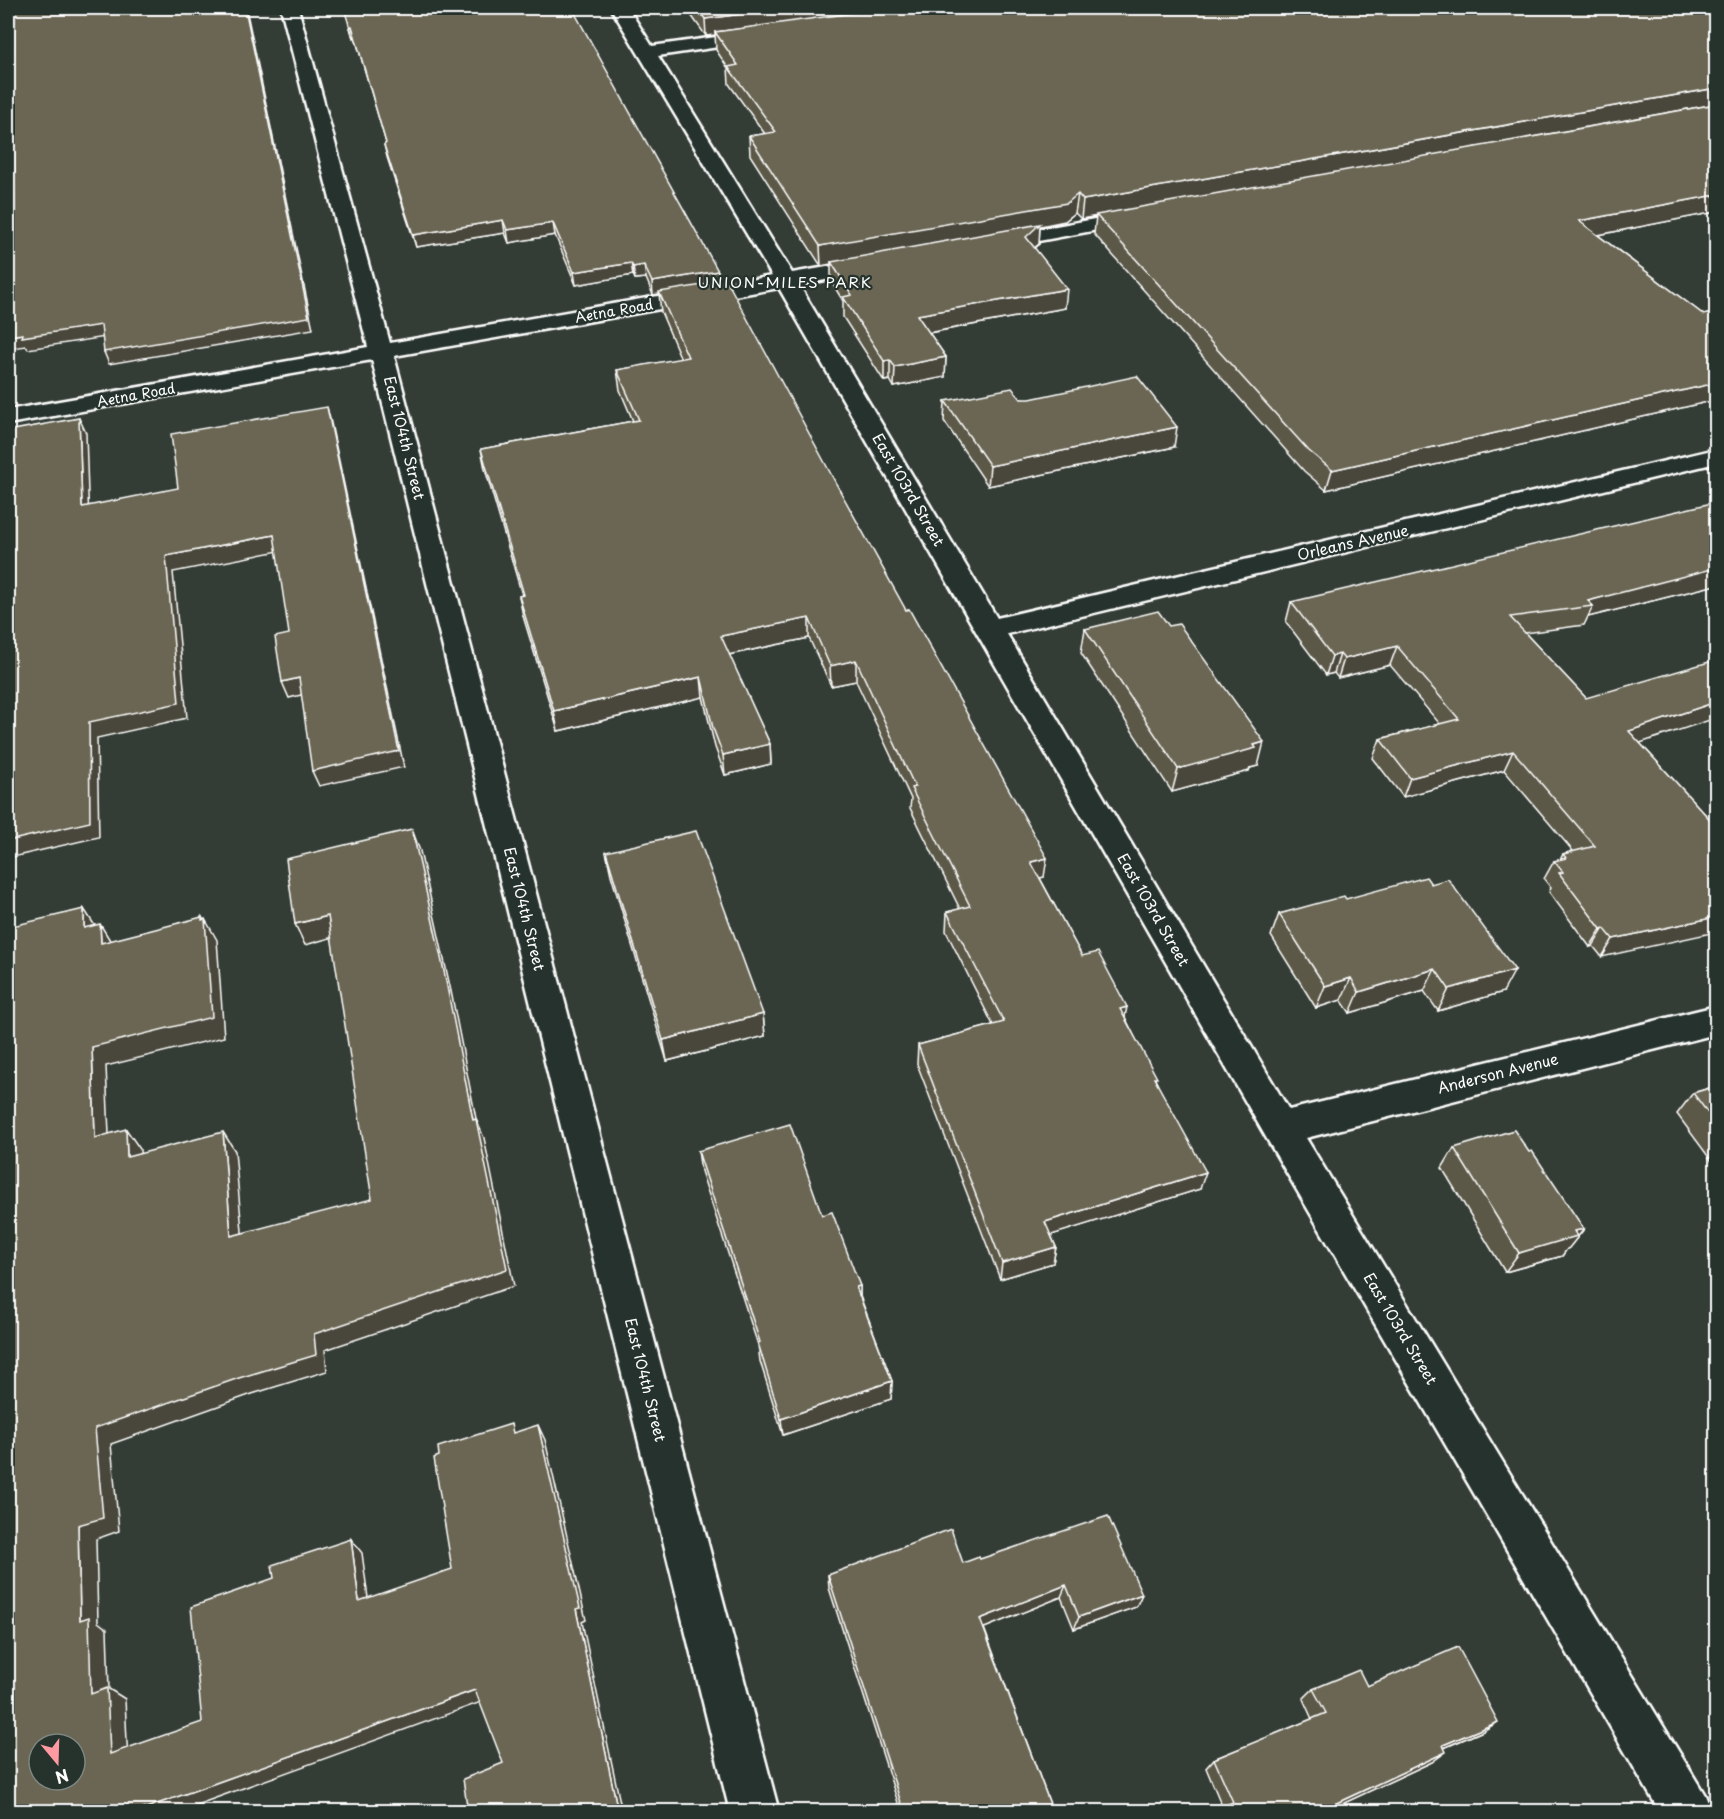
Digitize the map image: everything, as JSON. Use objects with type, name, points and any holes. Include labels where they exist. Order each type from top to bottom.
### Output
[{"type":"street","name":"East 104th Street","points":[[289,8],[381,352],[755,1812]]},
{"type":"street","name":"East 103rd Street","points":[[621,8],[786,281],[1280,1128],[1688,1812]]},
{"type":"street","points":[[648,52],[781,33]]},
{"type":"street","points":[[974,247],[1162,213]]},
{"type":"street","name":"Aetna Road","points":[[8,417],[891,262]]},
{"type":"street","name":"Orleans Avenue","points":[[989,629],[1716,456]]},
{"type":"street","name":"Anderson Avenue","points":[[1280,1128],[1716,1020]]},
{"type":"building","points":[[15,8],[245,8],[309,317],[104,352],[101,325],[22,337],[23,334],[8,336],[11,228],[15,228],[14,142],[11,142]]},
{"type":"building","points":[[345,8],[572,8],[718,271],[652,282],[644,265],[633,267],[631,263],[574,272],[553,223],[507,230],[503,220],[413,235],[384,145],[386,143]]},
{"type":"building","points":[[697,8],[786,8],[705,19]]},
{"type":"building","points":[[889,8],[1716,8],[1716,88],[1083,200],[1078,194],[1067,203],[820,246],[749,136],[776,132],[728,67],[738,65],[715,32]]},
{"type":"building","points":[[1716,104],[1716,195],[1579,221],[1704,315],[1716,312],[1716,383],[1332,470],[1309,451],[1096,215]]},
{"type":"building","points":[[1040,224],[1026,237],[1067,289],[917,315],[946,357],[895,367],[890,360],[884,361],[843,297],[852,295],[831,262]]},
{"type":"building","points":[[727,281],[906,610],[909,609],[1047,858],[1031,862],[1082,956],[1098,952],[1127,1007],[1120,1009],[1157,1078],[1154,1078],[1206,1172],[1045,1222],[1056,1247],[1002,1263],[918,1045],[1004,1022],[947,912],[970,906],[911,788],[915,787],[856,660],[830,666],[809,618],[721,636],[770,744],[723,755],[713,728],[701,677],[554,711],[519,596],[524,595],[481,449],[639,420],[617,370],[688,357],[659,292]]},
{"type":"building","points":[[1137,376],[1177,427],[990,466],[945,401],[1012,388],[1021,399],[1030,399]]},
{"type":"building","points":[[327,407],[399,751],[312,771],[299,678],[282,682],[275,637],[289,634],[274,535],[166,556],[179,703],[89,722],[90,822],[8,841],[8,431],[79,418],[82,507],[178,488],[171,434]]},
{"type":"building","points":[[1716,502],[1716,568],[1588,601],[1593,606],[1510,617],[1586,698],[1716,660],[1716,702],[1629,731],[1716,826],[1716,917],[1613,939],[1604,928],[1601,929],[1559,873],[1563,872],[1554,861],[1566,858],[1563,854],[1595,846],[1513,751],[1410,778],[1380,739],[1459,719],[1397,646],[1344,659],[1340,654],[1332,656],[1291,602]]},
{"type":"building","points":[[1158,611],[1169,626],[1179,624],[1264,742],[1254,745],[1256,748],[1178,769],[1085,629]]},
{"type":"building","points":[[412,829],[507,1269],[314,1334],[316,1355],[239,1378],[95,1428],[103,1518],[78,1525],[80,1620],[89,1617],[91,1694],[107,1688],[110,1754],[202,1722],[191,1607],[274,1578],[272,1565],[351,1539],[359,1601],[452,1569],[434,1458],[439,1456],[438,1447],[511,1424],[513,1433],[538,1425],[580,1608],[576,1609],[618,1812],[468,1812],[463,1779],[503,1763],[475,1690],[143,1809],[143,1812],[8,1812],[8,927],[84,909],[84,928],[100,924],[101,943],[202,917],[202,920],[205,919],[212,1017],[92,1047],[95,1138],[126,1129],[127,1157],[223,1132],[231,1236],[372,1199],[328,916],[295,924],[286,859]]},
{"type":"building","points":[[696,831],[763,1014],[663,1040],[606,852]]},
{"type":"building","points":[[1426,877],[1431,884],[1448,879],[1515,970],[1449,989],[1435,969],[1359,992],[1351,978],[1325,986],[1279,914],[1344,896],[1346,899]]},
{"type":"building","points":[[1716,1086],[1716,1124],[1693,1093]]},
{"type":"building","points":[[790,1124],[822,1215],[832,1212],[860,1286],[856,1287],[892,1381],[781,1419],[758,1343],[760,1342],[698,1151]]},
{"type":"building","points":[[1514,1130],[1529,1152],[1532,1151],[1584,1229],[1574,1231],[1577,1236],[1519,1253],[1454,1148]]},
{"type":"building","points":[[1108,1516],[1142,1594],[1079,1617],[1066,1585],[980,1619],[1053,1812],[904,1812],[828,1575],[951,1529],[963,1563]]},
{"type":"building","points":[[1458,1647],[1498,1722],[1443,1745],[1446,1752],[1328,1807],[1330,1812],[1209,1812],[1233,1802],[1214,1759],[1326,1713],[1313,1689],[1359,1670],[1367,1686]]},
{"type":"district","name":"UNION-MILES PARK","points":[[785,283]]}]
